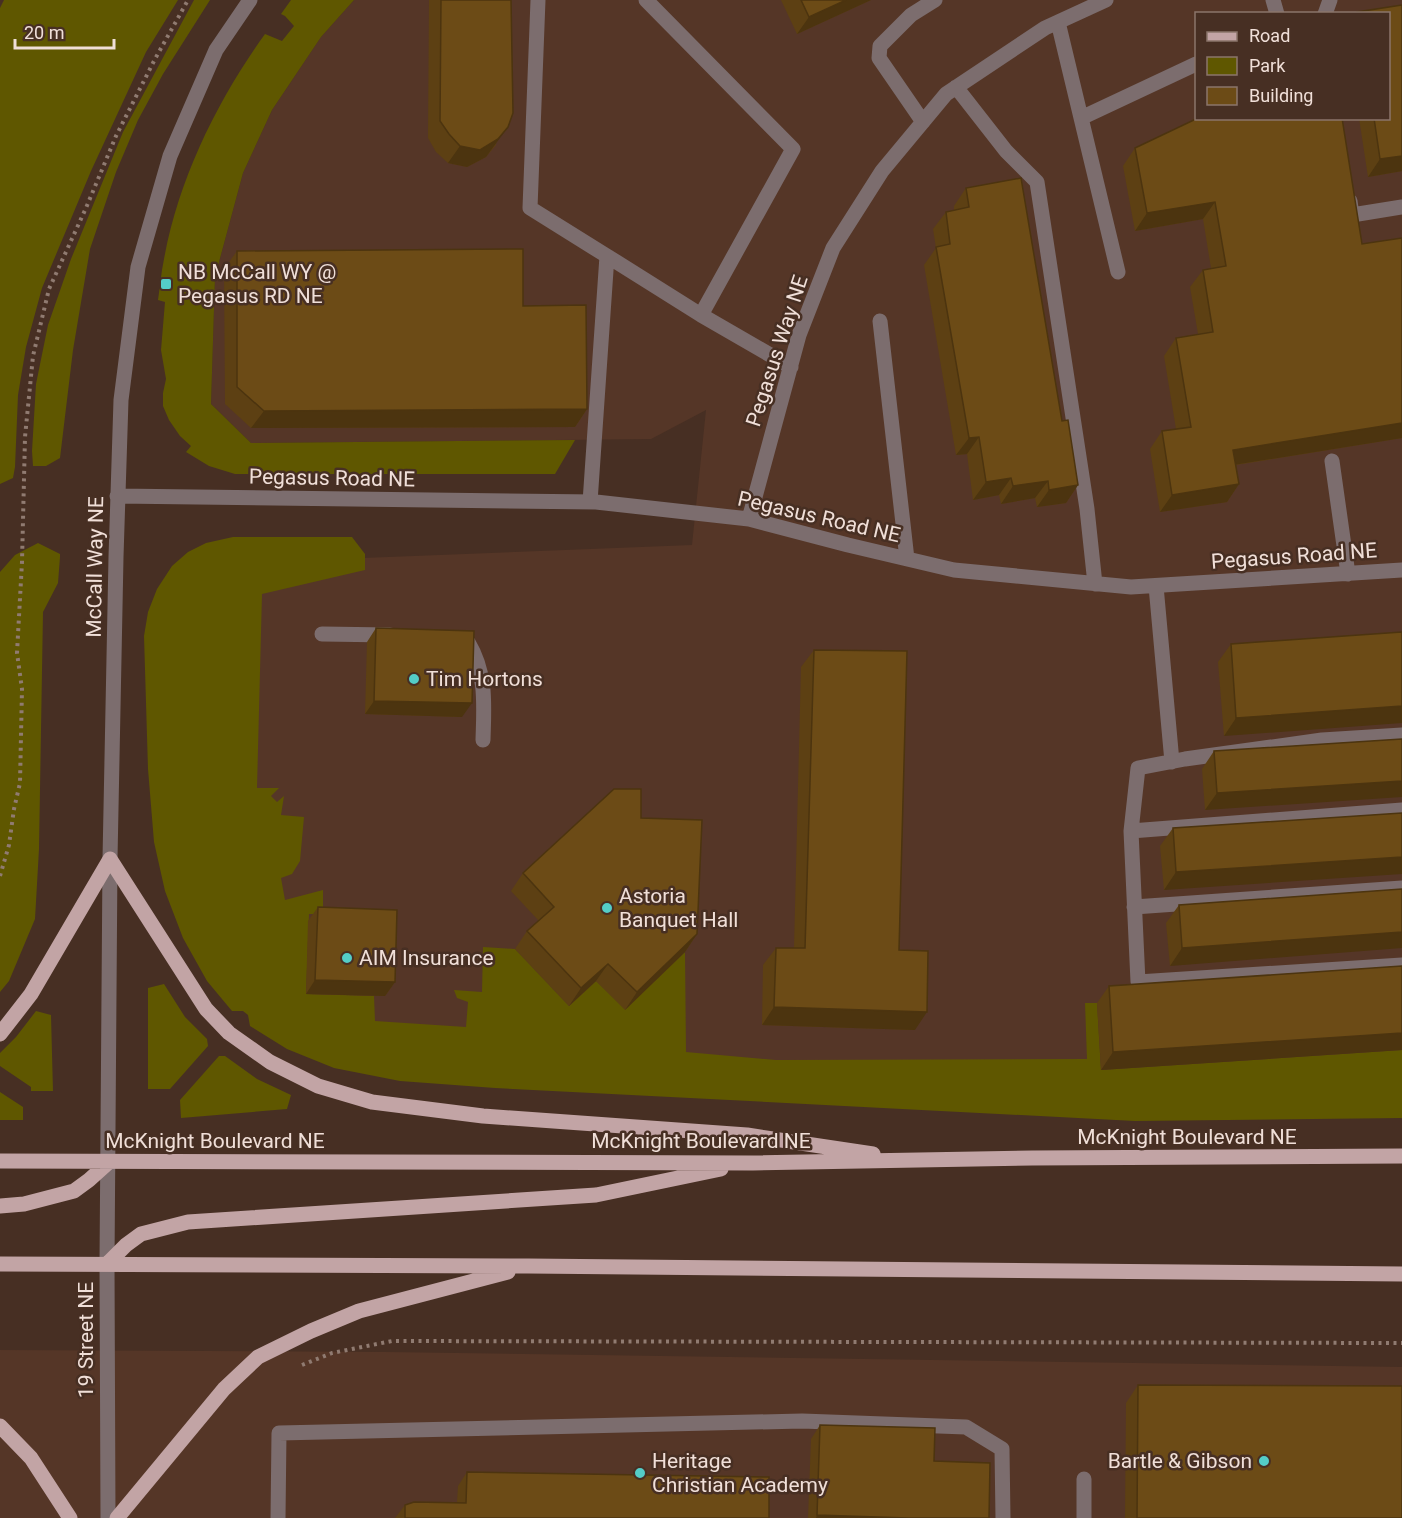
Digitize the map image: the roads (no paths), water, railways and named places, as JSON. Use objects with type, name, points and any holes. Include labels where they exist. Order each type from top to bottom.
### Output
[{"type":"main road","points":[[0,1034],[31,994],[110,859],[206,1009],[229,1033],[270,1062],[318,1086],[372,1102],[483,1116],[747,1135],[917,1160]]},
{"type":"main road","name":"McKnight Boulevard NE","points":[[0,1161],[753,1163],[1402,1156]]},
{"type":"main road","points":[[0,1206],[24,1204],[74,1191],[109,1162]]},
{"type":"main road","points":[[107,1264],[141,1234],[188,1222],[596,1195],[753,1163]]},
{"type":"main road","points":[[0,1264],[1402,1274]]},
{"type":"main road","points":[[117,1518],[224,1389],[258,1357],[359,1311],[528,1266]]},
{"type":"main road","points":[[0,1426],[31,1458],[70,1518]]},
{"type":"street","name":"McCall Way NE","points":[[109,1162],[110,859],[121,400],[138,267],[170,156],[216,50],[250,0]]},
{"type":"street","points":[[538,0],[530,208],[701,315],[791,366]]},
{"type":"street","points":[[646,0],[793,149],[701,315]]},
{"type":"street","points":[[923,122],[879,58],[880,46],[911,15],[935,0]]},
{"type":"street","name":"Pegasus Way NE","points":[[748,519],[799,335],[833,248],[882,171],[946,94],[1045,28],[1104,0]]},
{"type":"street","points":[[1058,22],[1118,272]]},
{"type":"street","points":[[1081,117],[1195,65]]},
{"type":"street","points":[[956,87],[1006,151],[1037,182],[1087,509],[1095,584]]},
{"type":"street","points":[[1346,183],[1352,215],[1402,207]]},
{"type":"street","points":[[590,502],[607,256]]},
{"type":"street","points":[[880,321],[907,559]]},
{"type":"street","points":[[1332,461],[1348,574]]},
{"type":"street","name":"Pegasus Road NE","points":[[117,496],[590,502],[748,519],[848,546],[954,570],[1131,587],[1402,570]]},
{"type":"street","points":[[1156,586],[1172,762]]},
{"type":"street","points":[[322,634],[399,635]]},
{"type":"street","points":[[444,636],[455,636],[468,642],[478,662],[485,698],[483,740]]},
{"type":"street","points":[[1402,735],[1322,740],[1138,768],[1131,831],[1138,982],[1402,965]]},
{"type":"street","points":[[1131,831],[1402,810]]},
{"type":"street","points":[[1134,907],[1402,888]]},
{"type":"street","name":"19 Street NE","points":[[108,1518],[109,1162]]},
{"type":"street","points":[[278,1518],[279,1433],[802,1421],[966,1427],[1002,1449],[1003,1518]]},
{"type":"street","points":[[1084,1479],[1084,1518]]},
{"type":"place","name":"NB McCall WY @ Pegasus RD NE","points":[[166,284]]},
{"type":"place","name":"Tim Hortons","points":[[414,679]]},
{"type":"place","name":"Astoria Banquet Hall","points":[[607,908]]},
{"type":"place","name":"AIM Insurance","points":[[347,958]]},
{"type":"place","name":"Bartle & Gibson","points":[[1264,1461]]},
{"type":"place","name":"Heritage Christian Academy","points":[[640,1473]]}]
